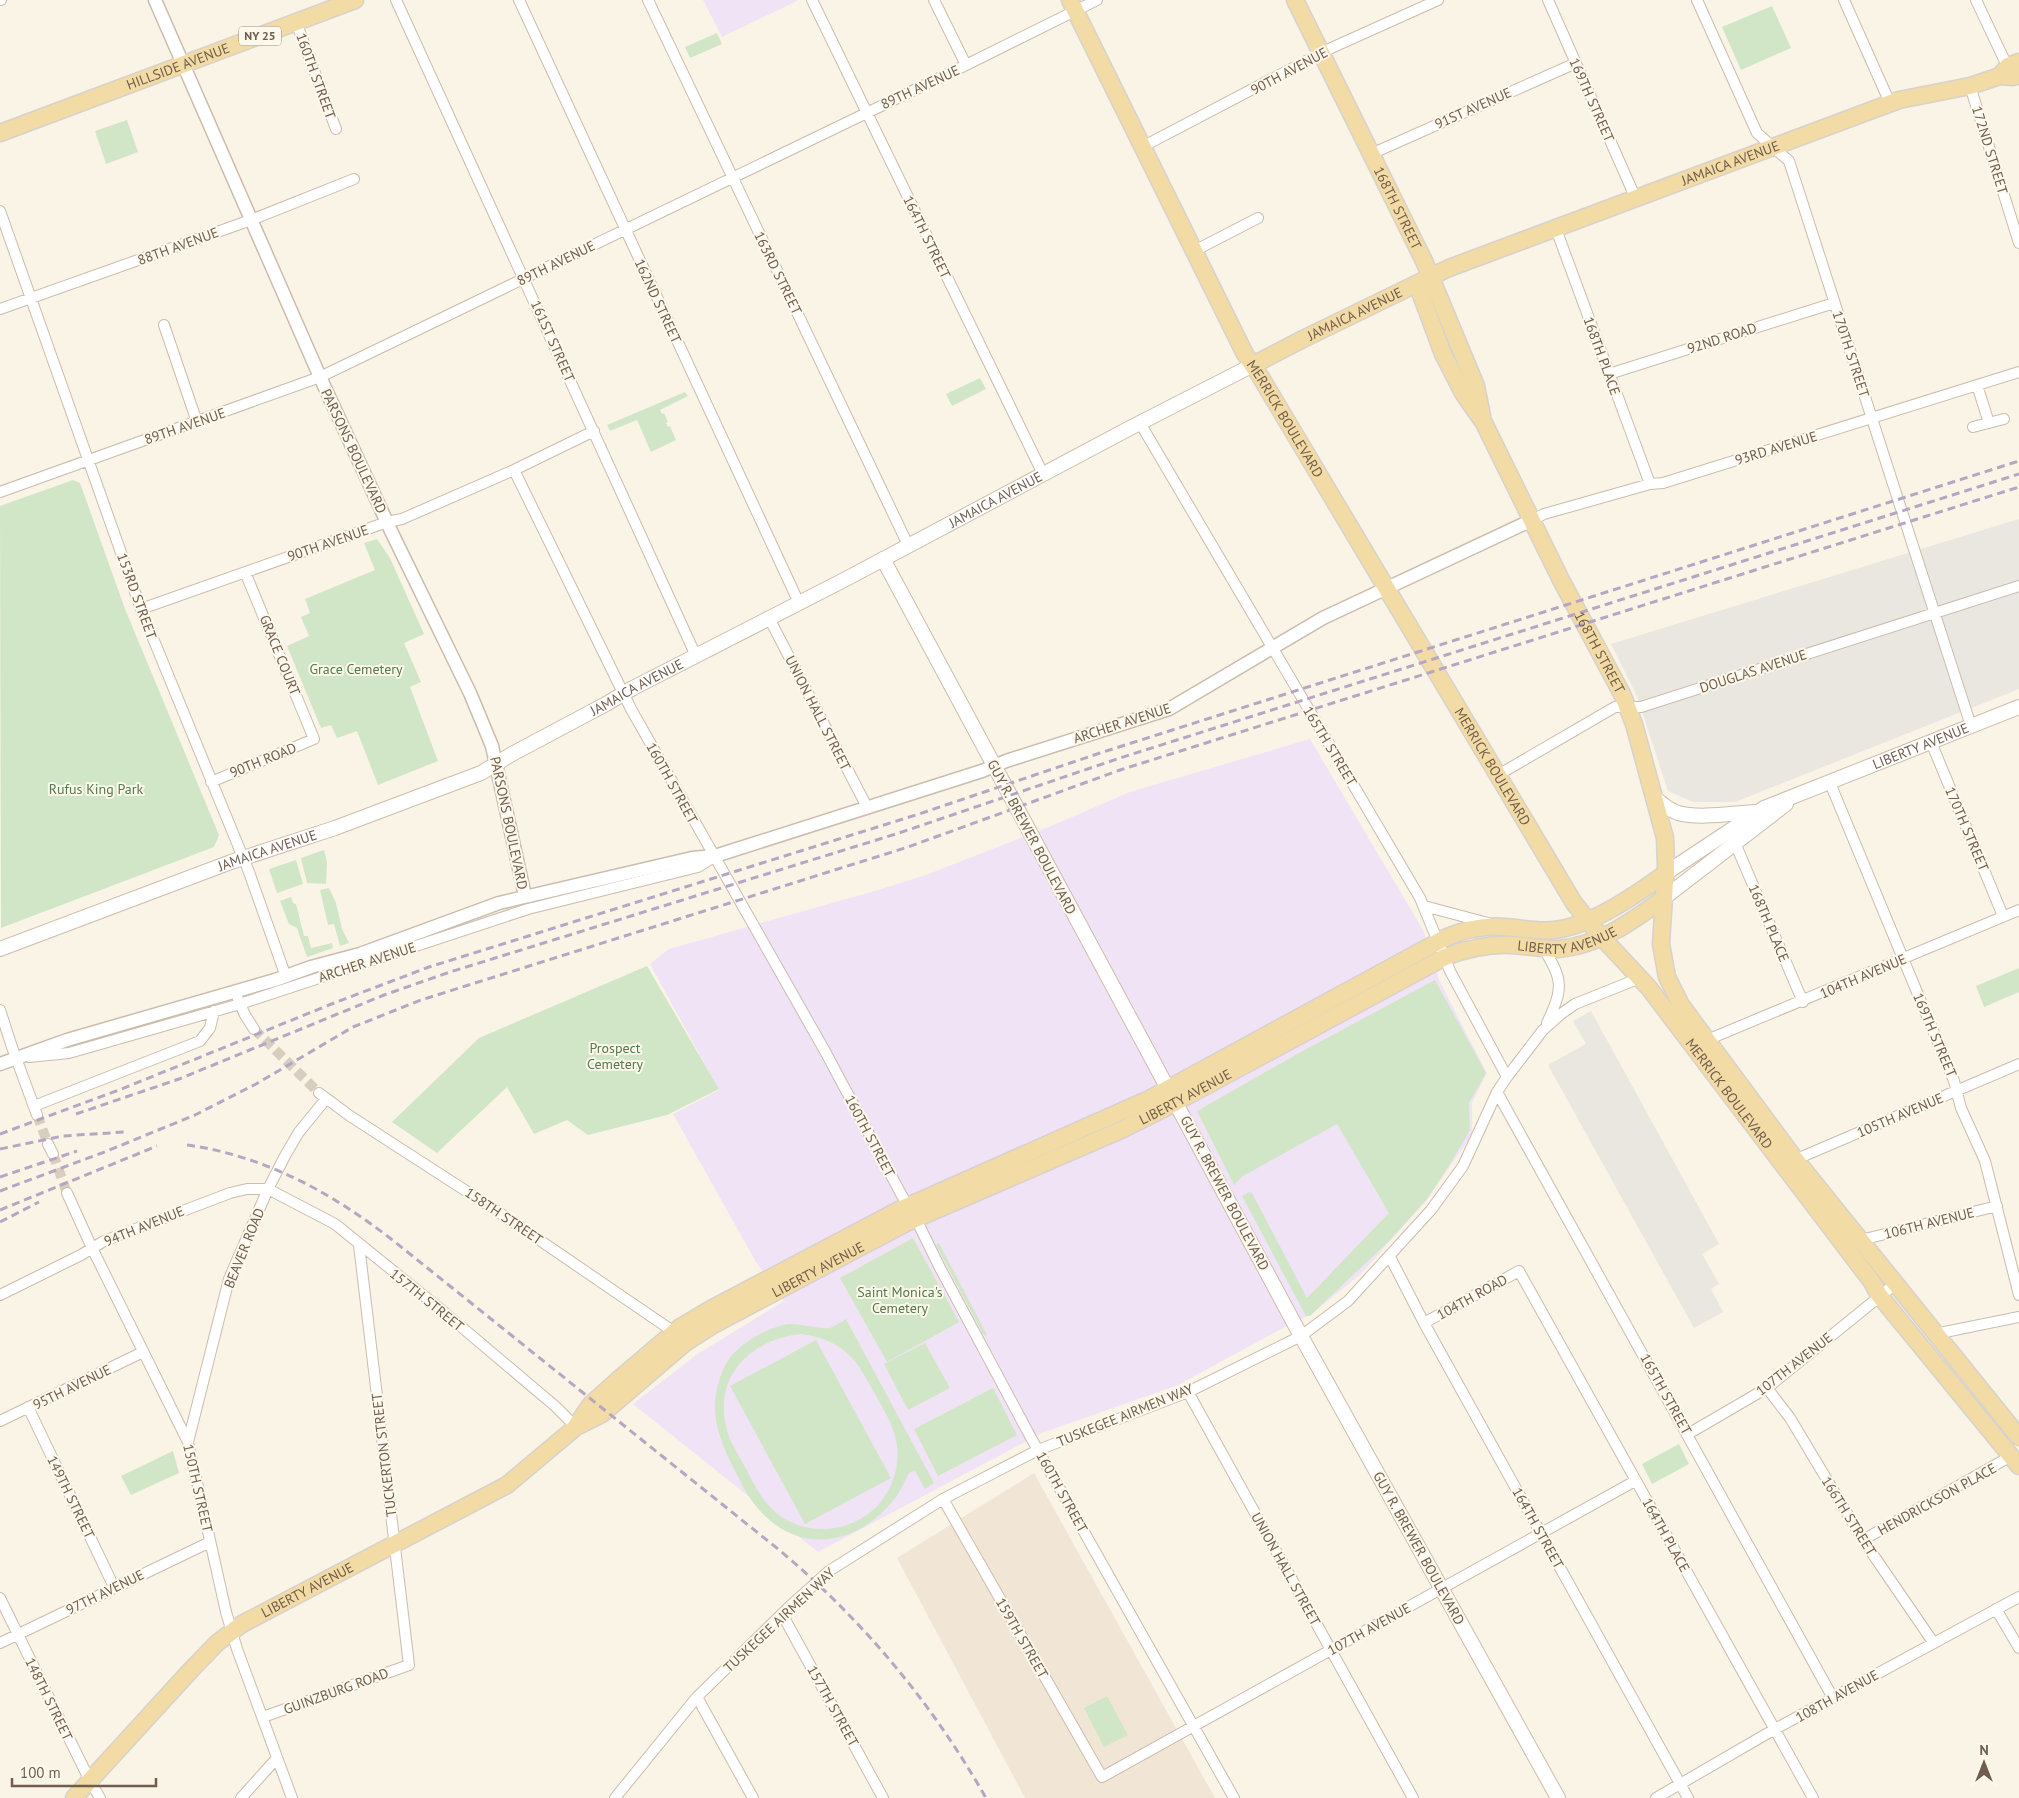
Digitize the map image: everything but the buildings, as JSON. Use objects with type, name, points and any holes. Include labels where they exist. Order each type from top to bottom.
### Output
[{"type":"main road","name":"HILLSIDE AVENUE","points":[[0,133],[356,0]]},
{"type":"main road","name":"168TH STREET","points":[[1295,0],[1371,154],[1424,280],[1476,386],[1484,423]]},
{"type":"main road","name":"MERRICK BOULEVARD","points":[[1072,6],[1245,354],[1574,903],[1587,921],[1640,978],[1788,1162],[1861,1240],[2019,1437]]},
{"type":"main road","name":"JAMAICA AVENUE","points":[[0,949],[244,858],[311,836],[481,773],[623,694],[1140,423],[1449,268],[1890,103],[1970,86],[2012,71]]},
{"type":"main road","name":"168TH STREET","points":[[1424,280],[1443,354],[1463,393],[1484,423],[1561,580],[1628,706],[1665,838],[1666,873],[1664,898]]},
{"type":"main road","name":"GUY R. BREWER BOULEVARD","points":[[883,559],[1301,1336],[1558,1798]]},
{"type":"main road","name":"LIBERTY AVENUE","points":[[1172,1096],[1438,941],[1468,931],[1502,927],[1546,931],[1568,928],[1587,921],[1666,873],[1764,808],[2019,707]]},
{"type":"main road","name":"LIBERTY AVENUE","points":[[74,1798],[217,1643],[242,1624],[507,1485],[576,1427],[602,1414],[680,1337],[716,1306],[1125,1110],[1172,1096],[1445,957],[1468,950],[1495,946],[1558,949],[1579,946],[1602,938],[1664,898],[1795,796]]},
{"type":"main road","points":[[1655,798],[1666,807],[1680,813],[1758,812]]},
{"type":"main road","name":"MERRICK BOULEVARD","points":[[1664,898],[1661,944],[1667,977],[1677,999],[1707,1040],[1879,1295],[2015,1461]]},
{"type":"street","name":"161ST STREET","points":[[396,0],[525,278],[696,656]]},
{"type":"street","name":"162ND STREET","points":[[518,0],[799,603]]},
{"type":"street","name":"163RD STREET","points":[[648,0],[908,545]]},
{"type":"street","name":"164TH STREET","points":[[812,0],[1043,474]]},
{"type":"street","points":[[934,0],[966,66]]},
{"type":"street","name":"89TH AVENUE","points":[[0,492],[320,377],[966,66],[1072,6],[1097,0]]},
{"type":"street","name":"90TH AVENUE","points":[[1142,147],[1420,4],[1438,0]]},
{"type":"street","name":"169TH STREET","points":[[1548,0],[1636,199]]},
{"type":"street","name":"170TH STREET","points":[[1697,0],[1757,133],[1789,161],[1971,726]]},
{"type":"street","points":[[1844,0],[1890,103]]},
{"type":"street","points":[[1976,0],[2012,71]]},
{"type":"street","name":"PARSONS BOULEVARD","points":[[158,1],[183,64],[320,377],[470,694],[492,746],[526,902]]},
{"type":"street","name":"160TH STREET","points":[[296,22],[336,129]]},
{"type":"street","name":"91ST AVENUE","points":[[1371,154],[1576,63]]},
{"type":"street","name":"172ND STREET","points":[[1970,86],[2019,243]]},
{"type":"street","name":"88TH AVENUE","points":[[0,309],[251,220],[354,179]]},
{"type":"street","name":"153RD STREET","points":[[0,212],[141,609],[244,858],[286,977]]},
{"type":"street","points":[[1194,251],[1258,218]]},
{"type":"street","name":"168TH PLACE","points":[[1556,229],[1650,484]]},
{"type":"street","name":"92ND ROAD","points":[[1609,374],[1834,303]]},
{"type":"street","points":[[164,325],[197,422]]},
{"type":"street","name":"93RD AVENUE","points":[[1532,520],[1544,514],[1650,484],[1663,483],[2019,372]]},
{"type":"street","points":[[1977,385],[1989,423]]},
{"type":"street","points":[[1973,427],[2004,419]]},
{"type":"street","name":"165TH STREET","points":[[1140,423],[1271,649],[1424,906],[1450,971],[1506,1077]]},
{"type":"street","name":"90TH AVENUE","points":[[141,609],[387,522],[402,519],[514,470],[594,431]]},
{"type":"street","name":"160TH STREET","points":[[514,470],[623,694],[826,1053],[1038,1450],[1234,1798]]},
{"type":"street","name":"ARCHER AVENUE","points":[[0,1064],[67,1040],[237,998],[526,902],[692,858],[715,856],[1169,709],[1323,618],[1532,520]]},
{"type":"street","name":"GRACE COURT","points":[[245,572],[314,739]]},
{"type":"street","name":"DOUGLAS AVENUE","points":[[1498,775],[1615,707],[1647,705],[2019,586]]},
{"type":"street","name":"UNION HALL STREET","points":[[769,618],[867,807]]},
{"type":"street","name":"90TH ROAD","points":[[211,782],[314,739]]},
{"type":"street","name":"170TH STREET","points":[[1931,742],[2003,916]]},
{"type":"street","name":"169TH STREET","points":[[1830,782],[1954,1081],[1961,1108],[1985,1160],[2019,1295]]},
{"type":"street","name":"168TH PLACE","points":[[1735,844],[1803,1002]]},
{"type":"street","name":"ARCHER AVENUE","points":[[16,1058],[69,1053],[214,1011],[237,998],[317,965],[360,954],[499,903],[526,902]]},
{"type":"street","name":"LIBERTY AVENUE","points":[[1424,906],[1502,927]]},
{"type":"street","name":"104TH AVENUE","points":[[1707,1040],[1803,1002],[2019,910]]},
{"type":"street","name":"TUSKEGEE AIRMEN WAY","points":[[1542,948],[1555,969],[1559,987],[1556,1002],[1543,1030]]},
{"type":"street","name":"TUSKEGEE AIRMEN WAY","points":[[620,1796],[697,1697],[829,1571],[943,1499],[1038,1450],[1188,1392],[1301,1336],[1348,1301],[1431,1210],[1463,1166],[1497,1092],[1506,1077],[1543,1030],[1560,1014],[1575,1004],[1640,978]]},
{"type":"street","points":[[237,998],[254,1029]]},
{"type":"street","points":[[0,1010],[36,1111],[200,1041],[210,1028],[214,1011]]},
{"type":"street","name":"105TH AVENUE","points":[[1788,1162],[2019,1064]]},
{"type":"street","name":"165TH STREET","points":[[1497,1092],[1833,1698]]},
{"type":"street","name":"BEAVER ROAD","points":[[188,1442],[228,1280],[268,1189],[299,1132],[323,1096]]},
{"type":"street","name":"158TH STREET","points":[[323,1096],[494,1209],[680,1337]]},
{"type":"street","name":"94TH AVENUE","points":[[0,1294],[112,1238],[230,1193],[247,1189],[268,1189]]},
{"type":"street","name":"157TH STREET","points":[[268,1189],[335,1224],[439,1308],[555,1406],[576,1427]]},
{"type":"street","name":"150TH STREET","points":[[67,1193],[92,1248],[188,1442],[232,1632],[292,1798]]},
{"type":"street","name":"106TH AVENUE","points":[[1861,1240],[1997,1206]]},
{"type":"street","name":"TUCKERTON STREET","points":[[359,1245],[409,1665]]},
{"type":"street","name":"164TH STREET","points":[[1390,1257],[1424,1323],[1688,1798]]},
{"type":"street","name":"104TH ROAD","points":[[1424,1323],[1519,1271]]},
{"type":"street","name":"164TH PLACE","points":[[1519,1271],[1813,1798]]},
{"type":"street","name":"107TH AVENUE","points":[[1688,1434],[1767,1388],[1879,1295],[1895,1284]]},
{"type":"street","points":[[1935,1334],[2019,1317]]},
{"type":"street","name":"95TH AVENUE","points":[[0,1421],[143,1352]]},
{"type":"street","name":"166TH STREET","points":[[1767,1388],[1790,1418],[1863,1540],[1933,1642]]},
{"type":"street","name":"UNION HALL STREET","points":[[1188,1392],[1413,1798]]},
{"type":"street","name":"149TH STREET","points":[[28,1407],[114,1587]]},
{"type":"street","name":"HENDRICKSON PLACE","points":[[1863,1540],[2015,1461]]},
{"type":"street","name":"107TH AVENUE","points":[[1102,1777],[1635,1481]]},
{"type":"street","name":"159TH STREET","points":[[943,1499],[1102,1777]]},
{"type":"street","name":"97TH AVENUE","points":[[0,1643],[210,1542]]},
{"type":"street","name":"108TH AVENUE","points":[[1656,1798],[1775,1729],[2019,1596]]},
{"type":"street","name":"148TH STREET","points":[[0,1598],[100,1798]]},
{"type":"street","points":[[1996,1609],[2019,1648]]},
{"type":"street","name":"157TH STREET","points":[[782,1614],[883,1798]]},
{"type":"street","name":"GUINZBURG ROAD","points":[[263,1717],[409,1665]]},
{"type":"street","points":[[697,1697],[753,1798]]},
{"type":"street","points":[[241,1798],[277,1758]]},
{"type":"shaded area","points":[[703,0],[796,0],[797,1],[722,37]]},
{"type":"shaded area","points":[[2019,519],[2019,689],[1735,802],[1693,802],[1668,791],[1637,696],[1611,644]]},
{"type":"shaded area","points":[[1310,739],[1423,930],[1440,982],[1487,1073],[1472,1103],[1472,1135],[1426,1201],[1360,1275],[1310,1315],[1178,1385],[1042,1433],[818,1552],[633,1404],[696,1355],[784,1301],[756,1262],[673,1114],[719,1090],[650,964],[669,949],[926,875],[1051,826],[1130,792]]},
{"type":"shaded area","points":[[1591,1011],[1719,1244],[1702,1254],[1719,1284],[1711,1289],[1723,1312],[1694,1328],[1548,1065],[1586,1044],[1573,1021]]},
{"type":"shaded area","points":[[1034,1473],[1215,1798],[1025,1798],[897,1558]]},
{"type":"green space","points":[[1772,6],[1791,48],[1741,70],[1722,27]]},
{"type":"green space","points":[[717,33],[722,44],[690,58],[685,47]]},
{"type":"green space","points":[[127,120],[138,152],[106,164],[95,131]]},
{"type":"green space","points":[[980,378],[986,389],[952,406],[946,394]]},
{"type":"green space","points":[[685,392],[688,396],[660,410],[662,414],[664,413],[668,422],[666,423],[668,427],[670,426],[676,440],[651,452],[637,420],[610,431],[607,425]]},
{"type":"green space","name":"Rufus King Park","points":[[73,480],[80,483],[125,609],[219,835],[214,847],[1,928],[0,506]]},
{"type":"green space","name":"Grace Cemetery","points":[[377,539],[390,558],[424,634],[404,643],[421,682],[410,687],[438,761],[378,785],[357,731],[337,738],[331,725],[321,728],[287,646],[309,636],[301,617],[310,613],[305,599],[375,570],[364,543]]},
{"type":"green space","points":[[324,850],[327,862],[326,884],[307,883],[301,858]]},
{"type":"green space","points":[[296,860],[303,884],[277,893],[269,869]]},
{"type":"green space","points":[[329,888],[336,903],[342,929],[349,943],[340,946],[334,924],[328,925],[320,890]]},
{"type":"green space","points":[[291,897],[293,903],[296,904],[304,936],[308,936],[311,948],[332,943],[333,948],[307,957],[297,928],[289,924],[280,901]]},
{"type":"green space","name":"Prospect Cemetery","points":[[647,966],[719,1089],[667,1115],[588,1135],[567,1120],[534,1134],[507,1087],[437,1153],[392,1122],[479,1038]]},
{"type":"green space","points":[[2019,968],[2019,992],[1984,1007],[1976,986]]},
{"type":"green space","points":[[1435,980],[1486,1073],[1469,1103],[1470,1130],[1427,1199],[1389,1241],[1310,1316],[1306,1316],[1242,1196],[1249,1192],[1252,1193],[1307,1298],[1389,1213],[1337,1124],[1243,1176],[1234,1185],[1197,1111],[1299,1053]]},
{"type":"green space","name":"Saint Monica's Cemetery","points":[[913,1238],[959,1322],[887,1362],[840,1278]]},
{"type":"green space","points":[[939,1243],[986,1336],[983,1334],[936,1245]]},
{"type":"green space","points":[[846,1319],[934,1483],[925,1489],[915,1471],[909,1473],[892,1502],[877,1517],[860,1529],[824,1540],[806,1538],[788,1532],[771,1521],[755,1505],[746,1492],[720,1436],[715,1414],[717,1390],[722,1371],[730,1358],[740,1347],[760,1334],[788,1324],[827,1328]],"holes":[[[801,1334],[826,1340],[849,1355],[856,1363],[888,1417],[897,1444],[898,1455],[894,1478],[884,1498],[868,1514],[844,1526],[831,1529],[804,1527],[779,1515],[769,1506],[734,1447],[726,1426],[724,1407],[726,1390],[732,1375],[741,1362],[767,1343],[784,1337]]]},
{"type":"green space","points":[[816,1340],[891,1478],[805,1524],[730,1386]]},
{"type":"green space","points":[[925,1343],[950,1388],[908,1410],[884,1364]]},
{"type":"green space","points":[[993,1388],[1017,1435],[938,1476],[914,1429]]},
{"type":"green space","points":[[1679,1444],[1689,1464],[1652,1484],[1642,1464]]},
{"type":"green space","points":[[173,1451],[179,1473],[131,1495],[121,1476]]},
{"type":"green space","points":[[1107,1696],[1128,1735],[1104,1747],[1084,1708]]},
{"type":"tunnel","points":[[254,1029],[319,1093]]},
{"type":"tunnel","points":[[37,1115],[48,1144]]},
{"type":"tunnel","points":[[53,1154],[67,1193]]},
{"type":"railway","points":[[0,1134],[119,1090],[334,1003],[429,967],[919,814],[1100,753],[2019,461]]},
{"type":"railway","points":[[76,1114],[179,1079],[384,995],[450,972],[899,833],[1120,758],[2019,474]]},
{"type":"railway","points":[[0,1191],[107,1151],[195,1115],[256,1084],[353,1027],[421,1000],[908,847],[1120,770],[2019,487]]},
{"type":"railway","points":[[0,1149],[63,1136],[124,1132]]},
{"type":"railway","points":[[187,1145],[216,1150],[271,1168],[298,1180],[348,1208],[395,1242],[778,1549],[838,1604],[893,1664],[943,1729],[986,1798]]},
{"type":"railway","points":[[0,1210],[157,1146]]},
{"type":"railway","points":[[0,1177],[77,1151]]},
{"type":"railway","points":[[0,1222],[39,1202]]}]
